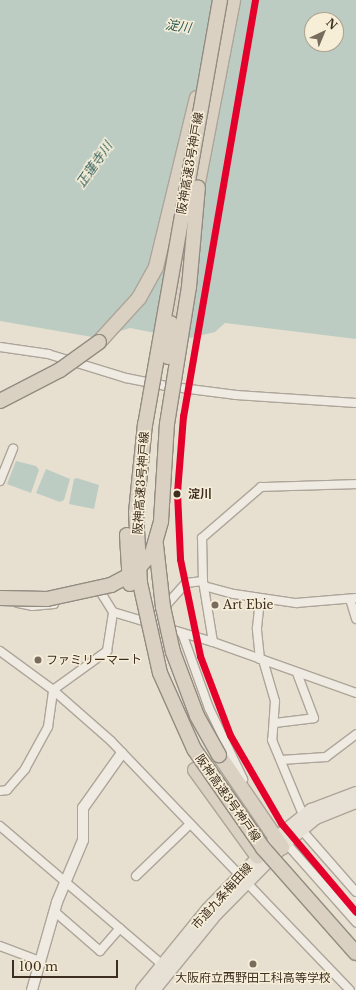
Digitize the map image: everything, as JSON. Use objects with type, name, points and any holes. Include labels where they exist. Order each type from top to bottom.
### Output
[{"type":"highway","name":"阪神高速3号神戸線","points":[[220,0],[207,70],[167,321],[150,446],[145,515],[148,582],[163,653],[188,717],[218,771],[270,842],[356,940]]},
{"type":"highway","name":"阪神高速3号神戸線","points":[[233,0],[198,187],[145,424],[136,513],[140,583],[155,656],[180,722],[211,777],[263,848],[356,953]]},
{"type":"highway","points":[[0,401],[80,357],[114,328],[139,298],[161,251],[195,106],[207,70]]},
{"type":"highway","points":[[0,598],[48,599],[111,585],[134,574],[152,553],[161,521],[167,424],[189,287],[198,187]]},
{"type":"highway","points":[[167,321],[156,468],[158,573],[173,652],[197,716],[219,755],[281,841]]},
{"type":"highway","points":[[167,321],[142,394],[131,456],[128,505],[129,577],[138,630],[157,693],[195,770],[231,823],[258,857]]},
{"type":"main road","name":"市道九条梅田線","points":[[142,990],[163,965],[300,822],[356,793]]},
{"type":"main road","name":"市道九条梅田線","points":[[300,822],[356,802]]},
{"type":"main road","name":"市道九条梅田線","points":[[154,990],[243,880],[258,857],[281,841]]},
{"type":"street","points":[[0,347],[48,354],[126,378],[166,386],[236,395],[356,403]]},
{"type":"street","points":[[0,481],[13,449]]},
{"type":"street","points":[[213,642],[203,583],[202,538],[261,487],[355,484]]},
{"type":"street","points":[[151,622],[186,583],[203,583],[260,598],[296,602],[353,599],[356,619]]},
{"type":"street","points":[[0,592],[16,603],[39,606],[61,602],[96,586],[113,612],[107,651],[52,690],[48,727],[25,769],[7,790],[0,791]]},
{"type":"street","points":[[260,598],[257,628],[261,659],[275,701],[275,723],[272,740],[281,760],[300,822],[356,892]]},
{"type":"street","points":[[113,612],[151,622],[213,642],[297,673],[355,690]]},
{"type":"street","points":[[182,633],[222,740],[254,798],[281,841],[356,922]]},
{"type":"street","points":[[0,651],[52,690],[122,753],[350,990]]},
{"type":"street","points":[[275,723],[314,718],[297,673]]},
{"type":"street","points":[[281,760],[326,757],[356,734]]},
{"type":"street","points":[[32,990],[54,911],[83,840],[83,808],[122,753]]},
{"type":"street","points":[[136,876],[190,824]]},
{"type":"street","points":[[0,826],[163,965]]},
{"type":"street","points":[[54,911],[100,951],[120,928]]},
{"type":"street","points":[[0,946],[40,961]]},
{"type":"water","name":"正蓮寺川","points":[[0,0],[356,0],[356,339],[225,323],[215,332],[186,339],[130,328],[98,338],[0,321]]},
{"type":"water","points":[[16,461],[36,466],[39,470],[31,493],[7,484]]},
{"type":"water","points":[[46,469],[70,479],[64,500],[60,502],[36,493]]},
{"type":"water","points":[[77,478],[99,485],[94,509],[69,504],[74,479]]},
{"type":"transit line","points":[[255,0],[183,416],[177,492],[180,559],[200,656],[230,735],[281,823],[356,912]]},
{"type":"place","name":"淀川","points":[[177,494]]},
{"type":"place","name":"Art Ebie","points":[[215,605]]},
{"type":"place","name":"ファミリーマート","points":[[38,660]]},
{"type":"place","name":"大阪府立西野田工科高等学校","points":[[253,964]]}]
